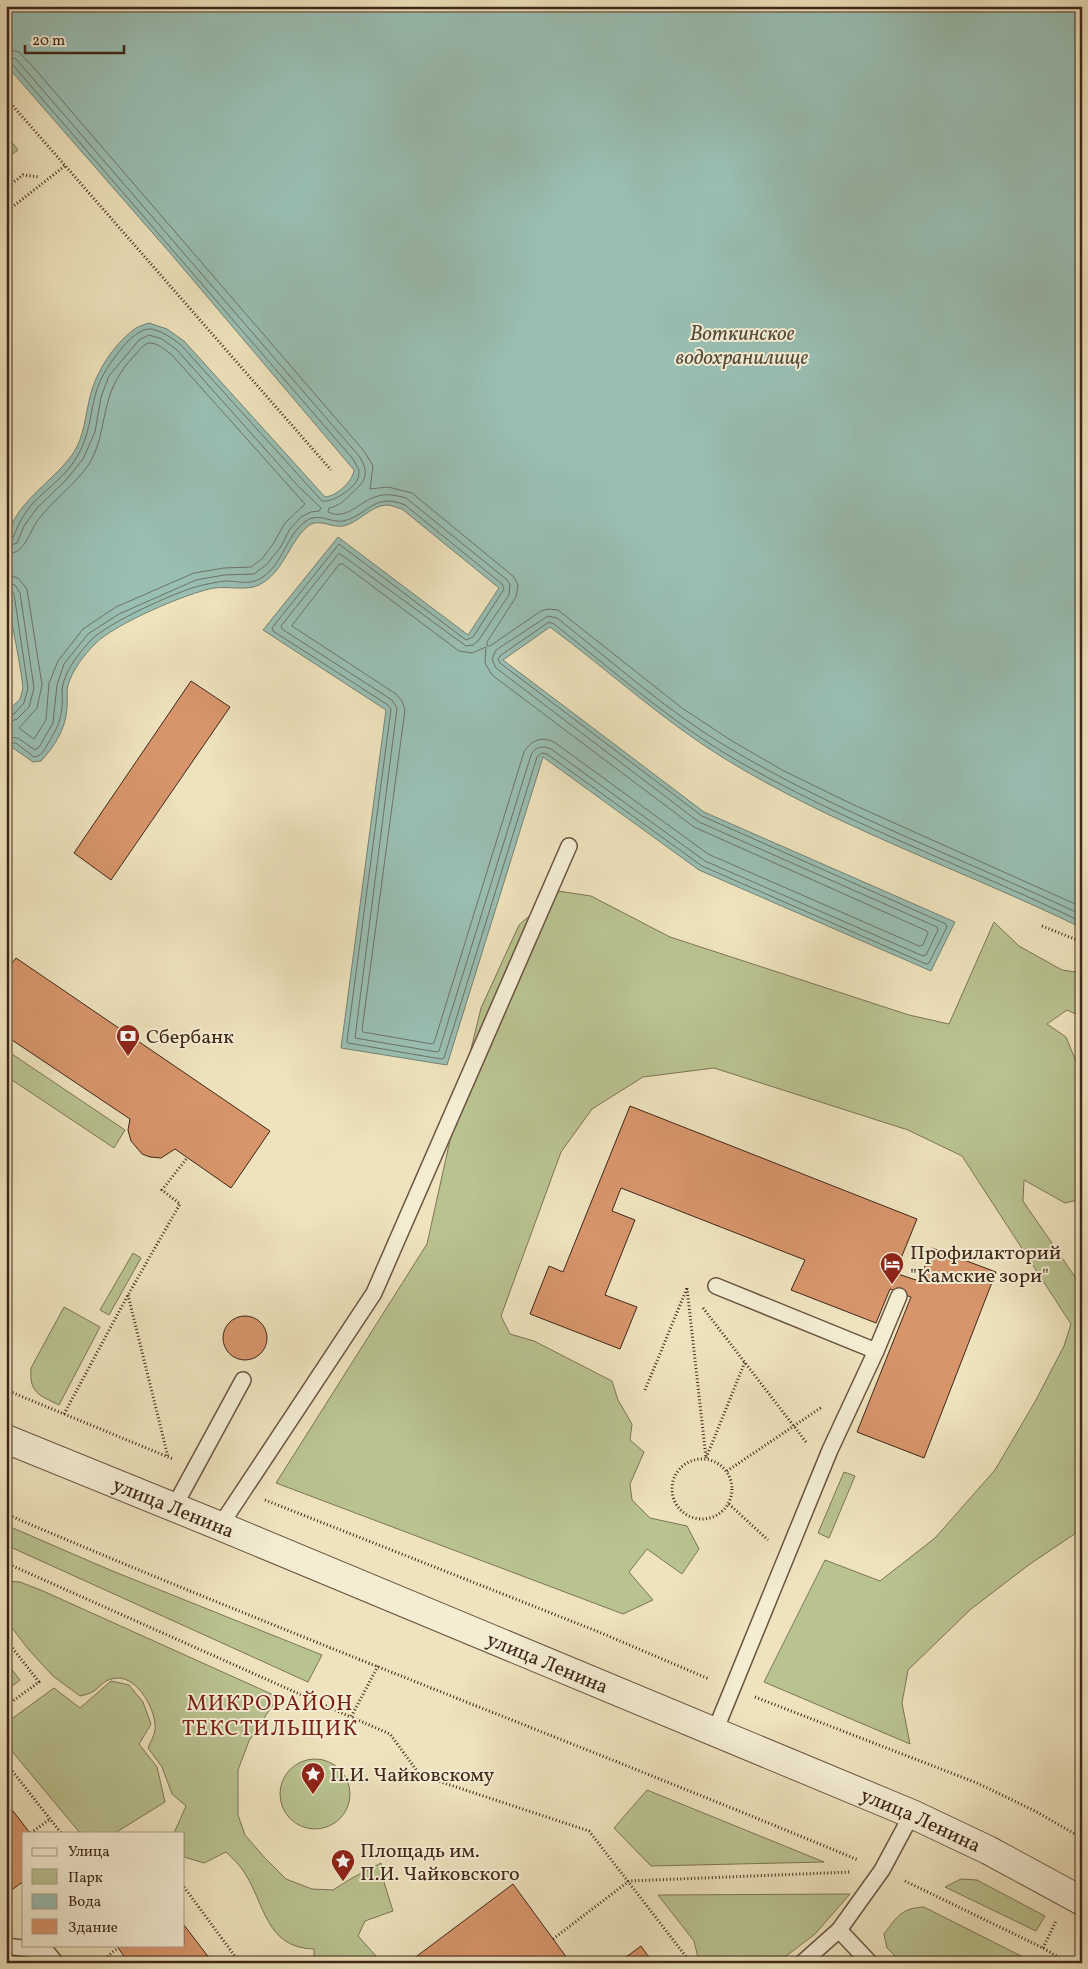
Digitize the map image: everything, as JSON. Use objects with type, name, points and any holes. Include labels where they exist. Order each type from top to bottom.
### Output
[{"type":"street","name":"улица Ленина","points":[[6,1439],[912,1814],[988,1850],[1082,1901]]},
{"type":"lane","points":[[220,1526],[374,1294],[569,846]]},
{"type":"lane","points":[[716,1286],[876,1352]]},
{"type":"lane","points":[[715,1732],[824,1466],[876,1352],[899,1296]]},
{"type":"lane","points":[[174,1507],[243,1380]]},
{"type":"lane","points":[[802,1963],[839,1930],[882,1870],[912,1814]]},
{"type":"lane","points":[[839,1930],[870,1963]]},
{"type":"lane","points":[[6,1946],[46,1951],[56,1963]]},
{"type":"path","points":[[6,98],[331,470]]},
{"type":"path","points":[[6,212],[66,165]]},
{"type":"path","points":[[6,188],[23,175],[38,177]]},
{"type":"path","points":[[1042,926],[1082,942]]},
{"type":"path","points":[[64,1414],[128,1295],[180,1204],[162,1190],[187,1158]]},
{"type":"path","points":[[687,1288],[693,1295]]},
{"type":"path","points":[[645,1390],[687,1288]]},
{"type":"path","points":[[687,1288],[706,1458]]},
{"type":"path","points":[[128,1295],[168,1457]]},
{"type":"path","points":[[699,1303],[824,1466]]},
{"type":"path","points":[[706,1458],[745,1362]]},
{"type":"path","points":[[6,1390],[195,1468]]},
{"type":"path","points":[[727,1471],[824,1405]]},
{"type":"path","points":[[706,1458],[716,1462],[727,1471],[732,1484],[732,1494],[729,1504],[714,1517],[703,1520],[688,1516],[676,1506],[672,1497],[672,1487],[674,1477],[687,1462],[706,1458]]},
{"type":"path","points":[[243,1491],[599,1632],[732,1689],[976,1783],[1035,1811],[1082,1838]]},
{"type":"path","points":[[729,1504],[786,1557]]},
{"type":"path","points":[[6,1514],[131,1568],[882,1870],[1043,1948],[1068,1963]]},
{"type":"path","points":[[6,1562],[390,1734],[420,1775],[589,1831],[691,1963]]},
{"type":"path","points":[[6,1640],[39,1682],[6,1706]]},
{"type":"path","points":[[351,1717],[378,1666]]},
{"type":"path","points":[[6,1763],[60,1832]]},
{"type":"path","points":[[32,1832],[50,1819]]},
{"type":"path","points":[[554,1939],[629,1881],[882,1870]]},
{"type":"path","points":[[185,1888],[240,1963]]},
{"type":"path","points":[[99,1963],[118,1948]]},
{"type":"green space","points":[[6,135],[18,150],[6,159]]},
{"type":"green space","points":[[558,891],[591,896],[670,937],[909,1015],[949,1024],[994,922],[1019,946],[1062,970],[1082,973],[1082,1017],[1067,1010],[1047,1024],[1066,1037],[1082,1076],[1082,1199],[1065,1203],[1024,1180],[1023,1201],[1082,1287],[1082,1529],[1030,1564],[971,1609],[908,1670],[902,1703],[910,1744],[764,1682],[825,1560],[880,1581],[935,1538],[995,1470],[1036,1400],[1064,1346],[1071,1324],[962,1156],[908,1130],[714,1068],[643,1077],[592,1109],[561,1152],[501,1316],[510,1334],[534,1341],[612,1381],[618,1400],[632,1424],[630,1440],[644,1452],[630,1484],[632,1500],[650,1518],[687,1526],[699,1549],[682,1574],[647,1549],[629,1572],[653,1600],[623,1614],[276,1483],[427,1244],[481,1008],[519,925]]},
{"type":"green space","points":[[6,1050],[125,1130],[114,1148],[6,1076]]},
{"type":"green space","points":[[133,1253],[141,1258],[109,1315],[100,1310]]},
{"type":"green space","points":[[64,1307],[100,1327],[59,1405],[37,1392],[32,1383],[31,1368]]},
{"type":"green space","points":[[844,1472],[855,1476],[829,1538],[818,1533]]},
{"type":"green space","points":[[6,1525],[110,1570],[322,1655],[308,1682],[6,1545]]},
{"type":"green space","points":[[6,1581],[20,1582],[278,1697],[249,1741],[238,1770],[238,1815],[245,1835],[286,1879],[312,1889],[333,1890],[381,1863],[383,1879],[393,1911],[365,1921],[358,1936],[376,1956],[372,1963],[314,1963],[314,1949],[298,1947],[285,1941],[268,1922],[244,1872],[226,1852],[204,1863],[185,1857],[185,1832],[174,1832],[186,1806],[172,1794],[162,1767],[148,1748],[155,1730],[155,1722],[145,1696],[132,1683],[125,1679],[117,1678],[107,1681],[92,1692],[80,1696],[53,1676],[29,1650],[6,1620]]},
{"type":"green space","points":[[6,1662],[20,1680],[6,1691]]},
{"type":"green space","points":[[111,1681],[129,1685],[143,1702],[151,1724],[139,1744],[157,1767],[165,1802],[117,1832],[79,1832],[6,1744],[6,1723],[54,1688],[80,1708]]},
{"type":"green space","points":[[315,1759],[328,1762],[340,1769],[347,1781],[350,1794],[347,1807],[340,1819],[328,1826],[315,1829],[302,1826],[290,1819],[283,1807],[280,1794],[283,1781],[290,1769],[302,1762]]},
{"type":"green space","points":[[647,1790],[824,1862],[651,1866],[614,1828]]},
{"type":"green space","points":[[961,1879],[977,1880],[1045,1916],[1036,1931],[945,1887]]},
{"type":"green space","points":[[850,1894],[815,1934],[777,1963],[699,1962],[694,1941],[658,1895]]},
{"type":"green space","points":[[924,1907],[1031,1961],[1029,1963],[902,1963],[887,1948],[884,1934],[900,1915],[910,1909]]},
{"type":"water","name":"Воткинское водохранилище","points":[[6,6],[1082,6],[1082,928],[854,827],[765,782],[722,757],[678,727],[550,627],[503,660],[704,812],[955,922],[931,971],[699,870],[543,757],[447,1065],[341,1048],[386,710],[263,630],[338,537],[468,635],[499,588],[402,509],[389,505],[381,506],[343,526],[320,523],[311,524],[295,541],[274,573],[259,585],[249,588],[214,588],[202,591],[152,610],[104,636],[87,653],[73,673],[67,688],[67,708],[64,723],[55,743],[41,761],[33,762],[13,748],[6,748],[6,713],[20,699],[23,688],[10,614],[6,577],[5,559],[10,528],[24,505],[72,455],[80,441],[91,393],[97,376],[112,351],[125,337],[140,326],[149,323],[167,329],[184,341],[325,497],[334,494],[344,487],[351,479],[354,470],[171,254],[6,65]]},
{"type":"building","points":[[191,681],[230,707],[111,880],[74,853]]},
{"type":"building","points":[[16,958],[270,1131],[231,1188],[175,1149],[161,1158],[142,1154],[131,1141],[128,1130],[130,1119],[6,1036],[6,971]]},
{"type":"building","name":"Профилакторий \"Камские зори\"","points":[[630,1106],[917,1219],[895,1273],[919,1281],[932,1248],[996,1272],[924,1458],[857,1432],[911,1297],[890,1289],[876,1323],[791,1290],[805,1260],[621,1188],[612,1211],[635,1220],[605,1295],[637,1307],[620,1349],[530,1314],[549,1266],[563,1272]]},
{"type":"building","points":[[249,1316],[261,1322],[266,1329],[266,1347],[261,1354],[254,1359],[241,1360],[229,1354],[224,1347],[223,1334],[229,1322],[236,1317]]},
{"type":"building","points":[[6,1802],[29,1832],[22,1832],[22,1882],[6,1894]]},
{"type":"building","points":[[513,1884],[567,1958],[561,1963],[416,1963],[413,1959]]},
{"type":"building","points":[[185,1926],[213,1963],[129,1963],[117,1946],[185,1946]]},
{"type":"building","points":[[641,1946],[653,1963],[618,1963]]},
{"type":"place","name":"Сбербанк","points":[[128,1057]]},
{"type":"place","name":"Профилакторий \"Камские зори\"","points":[[892,1285]]},
{"type":"place","name":"П.И. Чайковскому","points":[[313,1795]]},
{"type":"place","name":"Площадь им. П.И. Чайковского","points":[[343,1882]]},
{"type":"district","name":"МИКРОРАЙОН ТЕКСТИЛЬЩИК","points":[[270,1714]]}]
